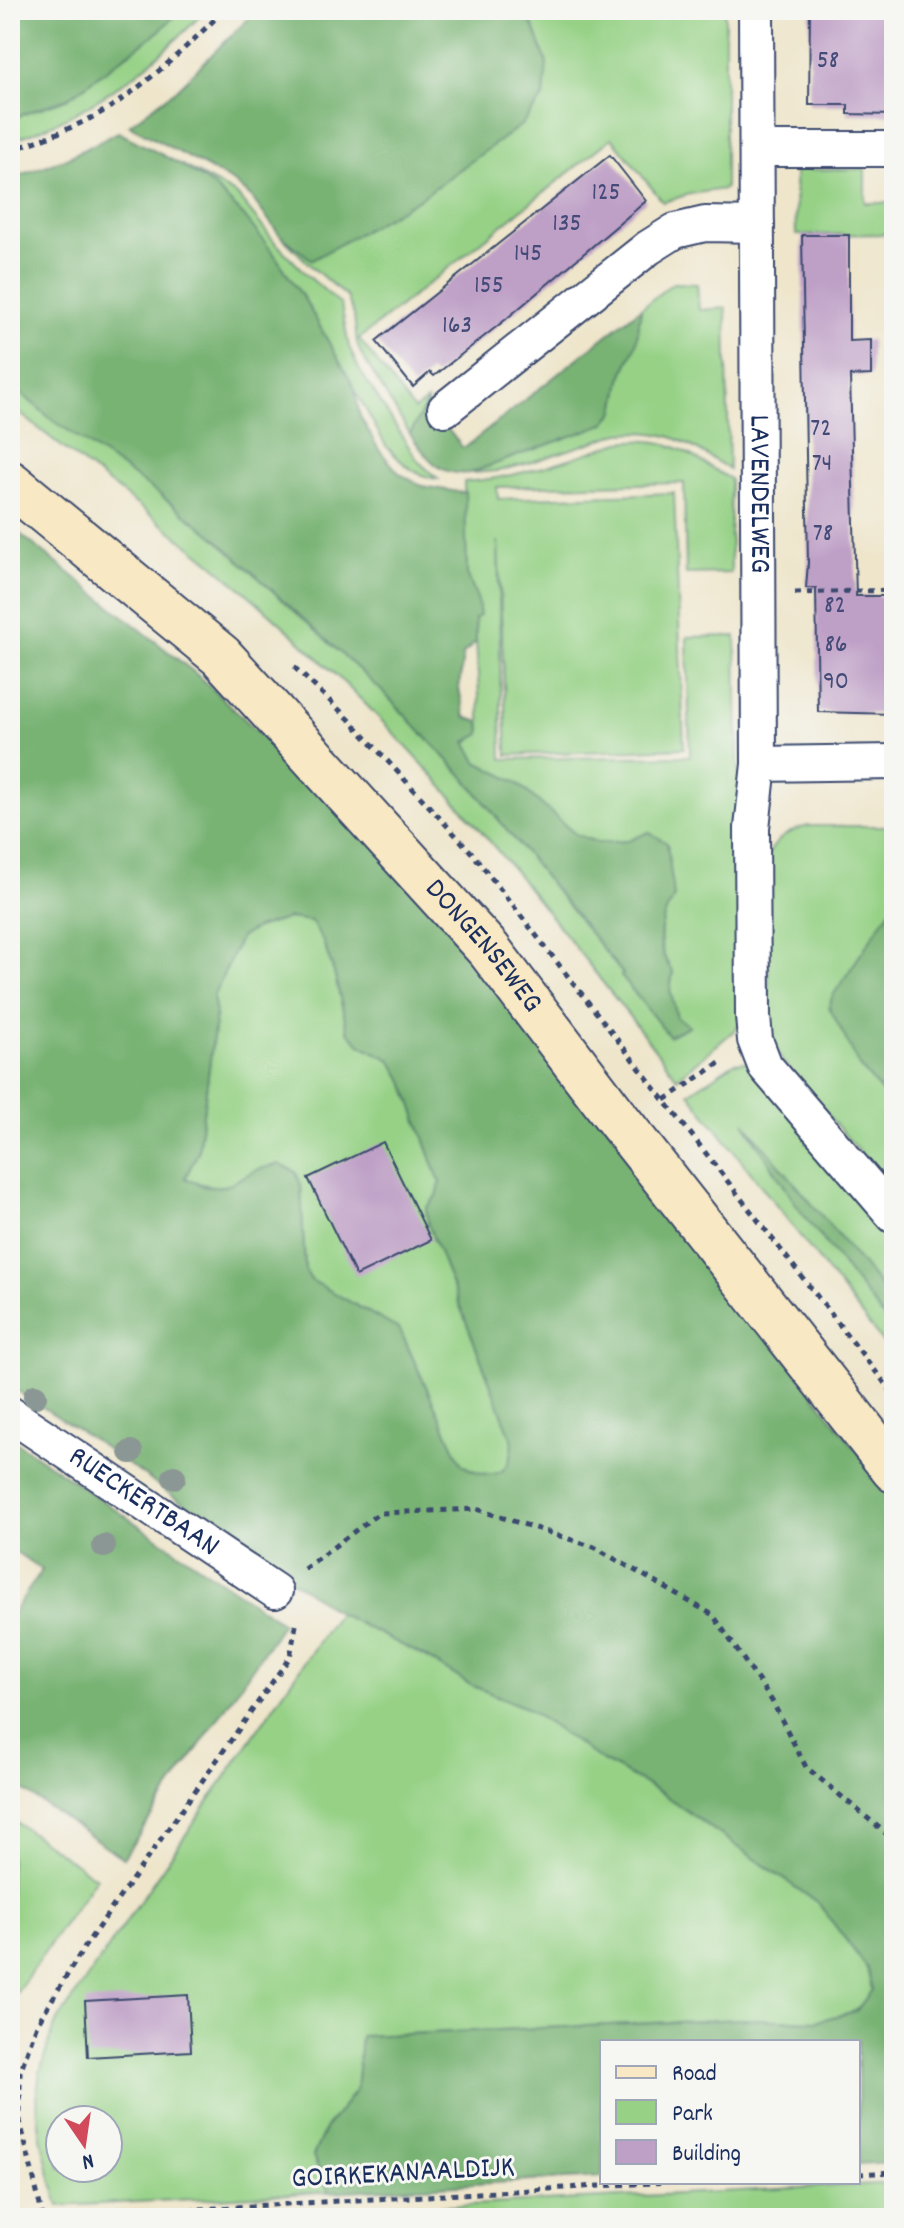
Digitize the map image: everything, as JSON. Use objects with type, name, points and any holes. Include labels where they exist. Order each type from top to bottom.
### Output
[{"type":"main road","name":"DONGENSEWEG","points":[[10,483],[221,656],[489,950],[894,1470]]},
{"type":"street","name":"LAVENDELWEG","points":[[755,1040],[752,828],[759,764],[756,10]]},
{"type":"street","points":[[757,149],[894,149]]},
{"type":"street","points":[[445,409],[648,248],[675,231],[705,224],[757,225]]},
{"type":"street","points":[[759,764],[894,762]]},
{"type":"street","points":[[755,1040],[765,1066],[894,1216]]},
{"type":"street","name":"RUECKERTBAAN","points":[[10,1414],[275,1591]]},
{"type":"path","points":[[10,151],[68,129],[110,108],[188,46],[224,10]]},
{"type":"path","points":[[759,593],[894,590]]},
{"type":"path","points":[[665,1100],[755,1040]]},
{"type":"path","points":[[44,2218],[20,2121],[20,2072],[37,2024],[85,1946],[290,1657],[298,1617],[275,1591],[379,1513],[476,1509],[594,1547],[713,1615],[772,1701],[806,1767],[894,1840]]},
{"type":"path","points":[[860,2174],[894,2172]]},
{"type":"path","name":"GOIRKEKANAALDIJK","points":[[44,2218],[634,2184]]},
{"type":"green space","points":[[27,10],[181,10],[159,31],[68,98],[10,119],[10,26]]},
{"type":"green space","points":[[181,10],[206,10],[162,52],[116,88],[66,118],[10,141],[10,119],[68,98],[159,31]]},
{"type":"green space","points":[[257,10],[518,10],[534,27],[547,63],[544,97],[521,125],[419,199],[312,260],[280,235],[251,197],[234,182],[129,125],[177,89]]},
{"type":"green space","points":[[518,10],[725,10],[725,189],[663,202],[612,138],[359,339],[414,410],[428,400],[410,434],[361,354],[354,315],[347,297],[280,235],[313,259],[419,199],[521,125],[534,27]]},
{"type":"green space","points":[[118,132],[180,164],[213,186],[243,215],[306,302],[354,387],[360,416],[379,450],[399,473],[422,486],[465,493],[467,574],[480,615],[475,619],[476,642],[463,654],[459,689],[465,717],[480,722],[481,734],[466,742],[477,762],[516,782],[575,834],[598,843],[628,841],[649,832],[667,843],[674,897],[664,916],[661,944],[673,972],[670,990],[677,1018],[689,1026],[669,1036],[466,779],[382,691],[212,535],[49,417],[10,384],[10,179],[67,158]]},
{"type":"green space","points":[[180,164],[237,195],[274,241],[341,305],[349,347],[359,369],[418,461],[438,479],[415,472],[386,446],[306,302],[274,254],[243,215],[213,186]]},
{"type":"green space","points":[[865,169],[865,203],[894,203],[894,234],[796,235],[795,170]]},
{"type":"green space","points":[[673,283],[697,284],[699,310],[726,308],[729,469],[679,440],[638,432],[620,433],[498,471],[470,473],[604,424],[615,411],[621,379],[636,344],[641,308]]},
{"type":"green space","points":[[641,308],[636,344],[621,379],[615,411],[604,424],[470,473],[450,472],[434,464],[410,434],[427,403],[462,447],[466,447]]},
{"type":"green space","points":[[10,384],[49,417],[212,535],[382,691],[466,779],[669,1036],[677,1018],[670,990],[673,972],[663,953],[660,934],[664,916],[674,897],[649,832],[628,841],[598,843],[575,834],[516,782],[477,762],[466,741],[481,734],[475,619],[478,601],[467,574],[464,482],[524,472],[620,442],[638,441],[667,444],[730,479],[731,573],[686,574],[684,483],[497,487],[498,499],[674,493],[684,748],[507,755],[498,541],[502,759],[690,756],[687,637],[736,636],[742,1017],[736,1029],[677,1078],[472,820],[384,723],[302,642],[229,578],[10,405]]},
{"type":"green space","points":[[10,526],[195,673],[349,816],[490,973],[894,1499],[894,2162],[860,2164],[860,2040],[600,2040],[600,2177],[329,2192],[313,2156],[325,2129],[356,2090],[361,2036],[743,2019],[817,2021],[856,2011],[872,1990],[867,1968],[818,1903],[660,1792],[601,1760],[526,1708],[471,1685],[424,1656],[338,1613],[98,1443],[10,1386]],"holes":[[[289,918],[311,921],[322,939],[334,972],[348,1032],[361,1045],[391,1060],[404,1082],[440,1183],[437,1196],[426,1208],[428,1224],[513,1442],[508,1463],[498,1473],[482,1473],[462,1465],[400,1330],[311,1280],[305,1270],[301,1185],[296,1172],[279,1164],[256,1170],[226,1186],[206,1187],[185,1178],[198,1152],[216,1014],[213,997],[240,938],[256,928]]]},
{"type":"green space","points":[[809,826],[894,826],[894,1074],[861,1068],[894,1106],[894,1193],[782,1061],[769,1025],[768,855],[785,836]]},
{"type":"green space","points":[[894,904],[894,1106],[861,1068],[829,1007],[832,997]]},
{"type":"green space","points":[[289,918],[311,921],[322,939],[334,973],[348,1032],[361,1045],[391,1060],[404,1082],[440,1183],[433,1239],[513,1442],[508,1463],[498,1473],[482,1474],[462,1466],[400,1330],[311,1280],[305,1270],[301,1185],[256,1170],[222,1186],[205,1185],[185,1178],[198,1152],[216,1014],[213,997],[240,938],[256,928]]},
{"type":"green space","points":[[745,1062],[894,1237],[894,1303],[749,1131],[799,1209],[894,1331],[894,1357],[689,1093],[734,1063]]},
{"type":"green space","points":[[744,1122],[894,1303],[894,1331],[799,1209]]},
{"type":"green space","points":[[10,1438],[283,1623],[123,1858],[10,1781],[10,1617],[42,1570],[10,1548]]},
{"type":"green space","points":[[338,1613],[424,1656],[471,1685],[526,1708],[601,1760],[660,1792],[818,1903],[867,1968],[872,1990],[856,2011],[817,2021],[743,2019],[362,2036],[356,2090],[325,2129],[313,2156],[329,2192],[59,2206],[52,2184],[124,2184],[124,2104],[44,2104],[44,2151],[37,2093],[55,2025]]},
{"type":"green space","points":[[10,1818],[96,1878],[10,2002]]},
{"type":"green space","points":[[894,2183],[894,2218],[216,2218]]},
{"type":"building","points":[[810,10],[894,10],[894,115],[848,114],[848,105],[809,105]]},
{"type":"building","points":[[610,155],[646,201],[505,320],[434,376],[430,372],[413,387],[376,341]]},
{"type":"building","points":[[802,235],[849,235],[849,341],[871,340],[871,375],[850,376],[856,596],[894,596],[894,714],[818,712],[816,588],[806,588]]},
{"type":"building","points":[[383,1142],[431,1240],[356,1276],[308,1178]]},
{"type":"building","points":[[188,1995],[191,2051],[88,2057],[85,2001]]}]
